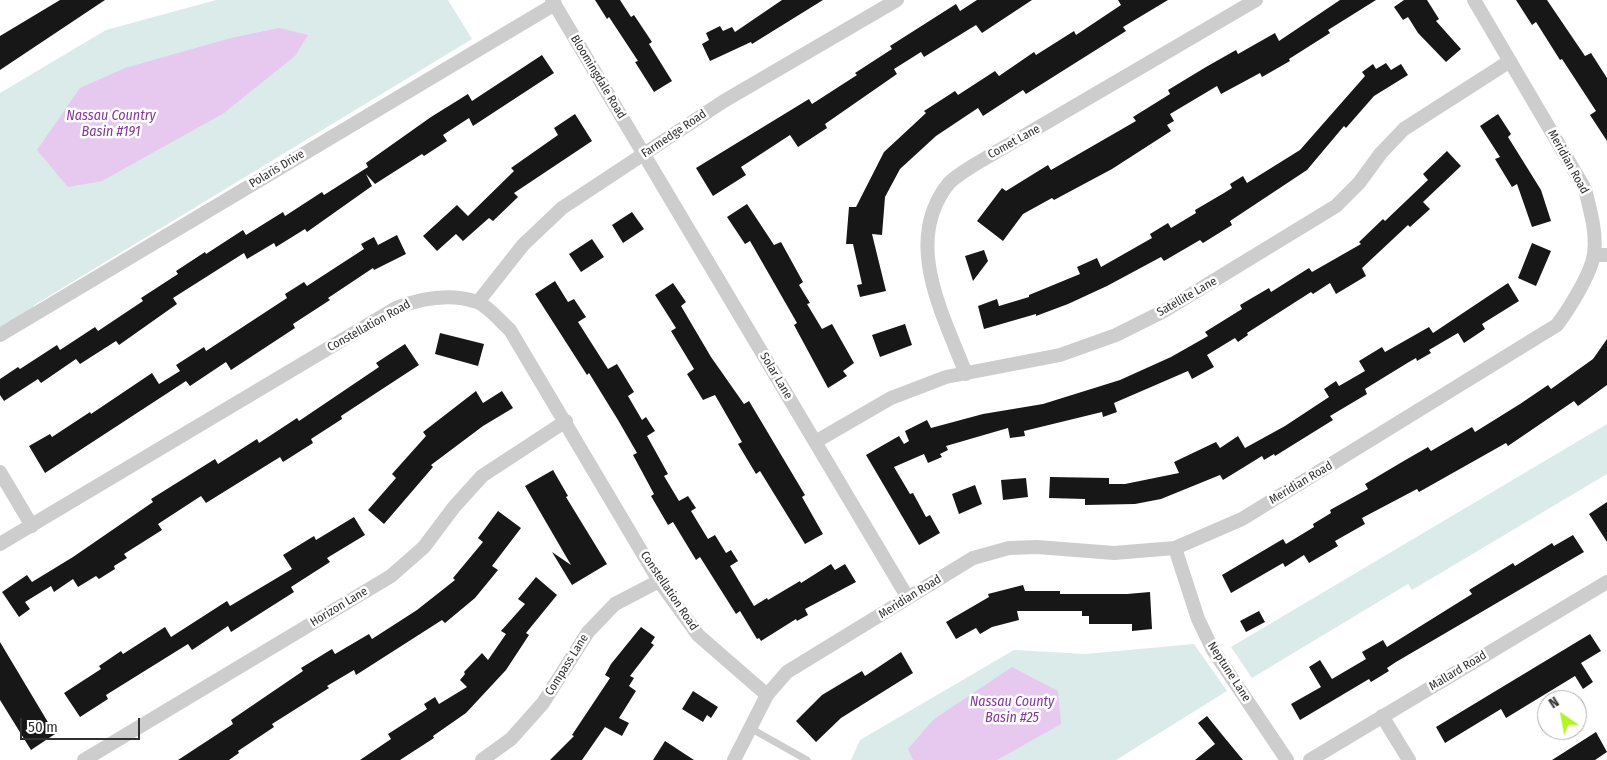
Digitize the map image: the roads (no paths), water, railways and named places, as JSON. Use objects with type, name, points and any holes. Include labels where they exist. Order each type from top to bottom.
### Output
[{"type":"street","name":"Farmedge Road","points":[[478,302],[523,245],[562,208],[724,101],[897,0]]},
{"type":"street","name":"Comet Lane","points":[[966,374],[935,295],[927,260],[927,235],[930,219],[936,202],[951,182],[974,165],[1256,0]]},
{"type":"street","name":"Meridian Road","points":[[734,760],[767,695],[787,672],[973,558],[1010,548],[1037,547],[1080,552],[1114,553],[1175,548],[1242,519],[1557,325],[1574,302],[1600,255],[1585,189],[1474,0]]},
{"type":"street","name":"Bloomingdale Road","points":[[553,2],[644,154]]},
{"type":"street","name":"Polaris Drive","points":[[0,335],[553,2]]},
{"type":"street","name":"Satellite Lane","points":[[815,442],[891,398],[946,377],[1060,355],[1116,335],[1164,311],[1336,206],[1359,183],[1381,153],[1404,130],[1510,61]]},
{"type":"street","name":"Solar Lane","points":[[644,154],[908,598]]},
{"type":"street","name":"Constellation Road","points":[[0,544],[396,308],[414,301],[437,296],[478,302],[510,330],[566,421],[659,581],[698,635],[767,695]]},
{"type":"street","name":"Horizon Lane","points":[[84,760],[391,576],[424,547],[482,476],[566,421]]},
{"type":"street","points":[[0,472],[32,526]]},
{"type":"street","name":"Neptune Lane","points":[[1175,548],[1198,618],[1213,650],[1287,760]]},
{"type":"street","name":"Compass Lane","points":[[482,760],[511,740],[543,703],[588,632],[615,604],[659,581]]},
{"type":"street","name":"Mallard Road","points":[[1310,760],[1607,582]]},
{"type":"street","points":[[1382,716],[1409,760]]},
{"type":"lane","points":[[750,728],[807,760]]},
{"type":"water","name":"Nassau Country Basin #191","points":[[279,28],[308,35],[295,56],[224,113],[102,181],[68,187],[37,150],[80,88],[125,68],[231,38]]},
{"type":"water","name":"Nassau County Basin #25","points":[[1012,667],[1058,691],[1061,724],[997,760],[913,760],[908,749],[934,719]]}]
